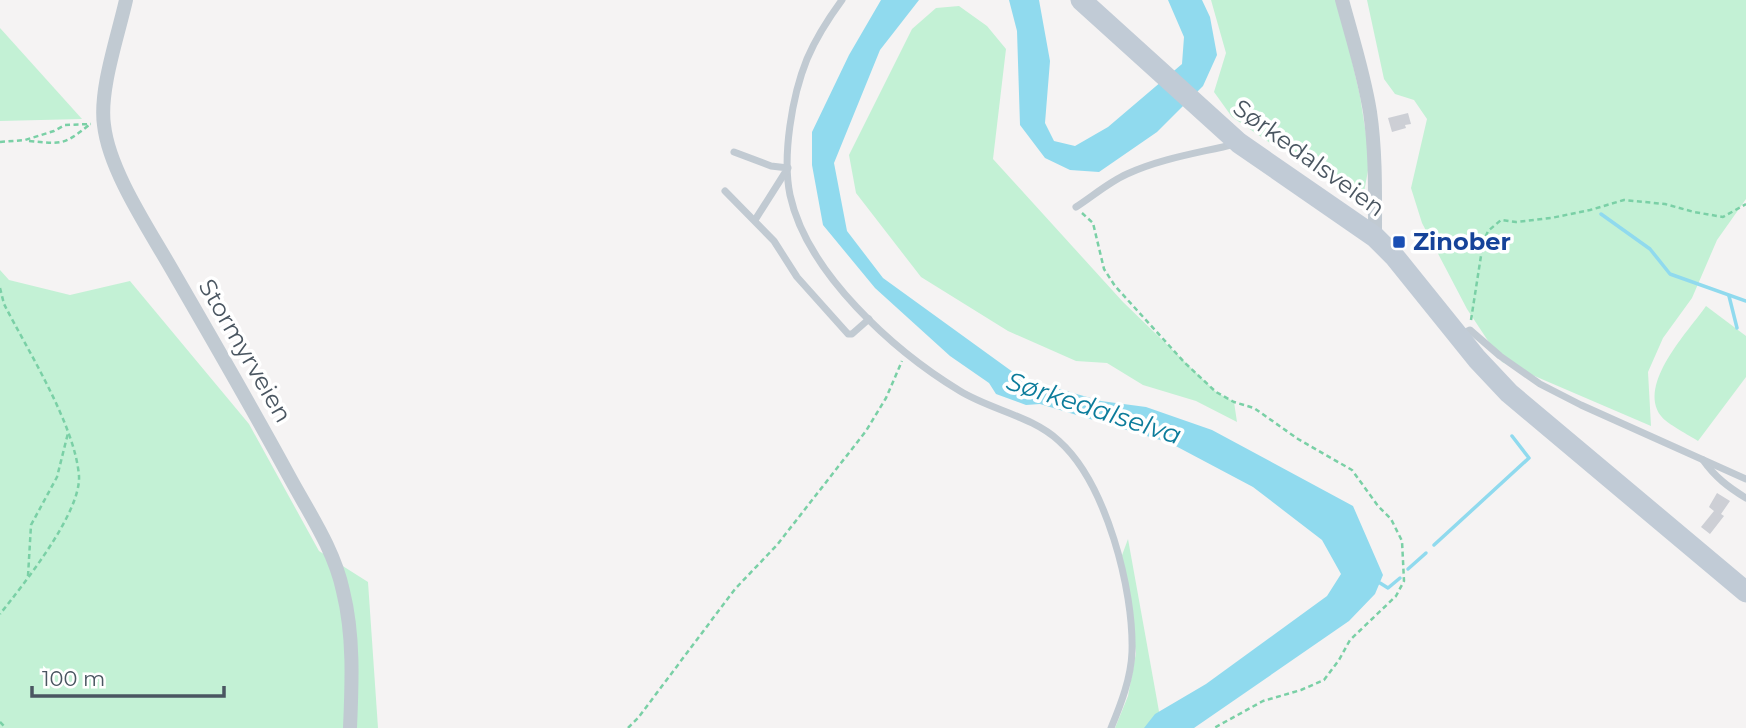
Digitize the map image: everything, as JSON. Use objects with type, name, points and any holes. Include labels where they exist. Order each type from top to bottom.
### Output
[{"type":"street","name":"Stormyrveien","points":[[126,0],[96,123],[122,179],[248,400],[335,565],[343,590],[351,644],[350,728]]},
{"type":"street","name":"Sørkedalsveien","points":[[1081,0],[1239,143],[1375,237],[1464,333],[1492,376],[1534,416],[1746,592]]},
{"type":"street","points":[[1342,0],[1370,112],[1375,237]]},
{"type":"lane","points":[[842,0],[822,28],[806,61],[795,101],[788,167],[794,209],[813,250],[869,319],[961,392],[1049,433],[1063,444],[1081,465],[1095,491],[1116,544],[1130,614],[1132,653],[1129,673],[1111,728]]},
{"type":"lane","points":[[1076,207],[1125,175],[1142,168],[1175,157],[1239,143]]},
{"type":"lane","points":[[734,152],[771,166],[788,167]]},
{"type":"lane","points":[[755,220],[788,167]]},
{"type":"lane","points":[[725,191],[774,241],[797,277],[848,334],[852,334],[869,319]]},
{"type":"lane","points":[[1464,333],[1540,384],[1746,479]]},
{"type":"lane","points":[[1702,459],[1724,485],[1746,498]]},
{"type":"path","points":[[25,140],[65,125],[96,123]]},
{"type":"path","points":[[0,142],[25,140],[59,144],[96,123]]},
{"type":"path","points":[[1464,333],[1483,243],[1488,231],[1501,220],[1516,222],[1551,218],[1590,211],[1624,200],[1665,204],[1723,217],[1746,204]]},
{"type":"path","points":[[1076,207],[1093,223],[1104,269],[1185,363],[1216,392],[1234,402],[1254,408],[1298,439],[1352,470],[1391,519],[1402,541],[1405,581],[1381,611],[1350,640],[1324,680],[1263,701],[1214,728]]},
{"type":"path","points":[[0,288],[4,304],[69,431],[79,478],[70,512],[28,579],[0,614]]},
{"type":"path","points":[[628,728],[735,589],[777,545],[866,431],[886,398],[898,367],[908,352]]},
{"type":"path","points":[[28,579],[31,525],[57,477],[69,431]]},
{"type":"path","points":[[0,722],[6,728]]},
{"type":"green space","points":[[1211,0],[1338,0],[1360,96],[1370,160],[1364,192],[1342,187],[1315,159],[1276,147],[1232,117],[1214,92],[1226,53]]},
{"type":"green space","points":[[1367,0],[1746,0],[1746,199],[1717,240],[1692,298],[1663,338],[1648,372],[1651,426],[1502,362],[1467,309],[1422,223],[1411,188],[1427,119],[1414,100],[1395,94],[1384,79]]},
{"type":"green space","points":[[959,6],[987,26],[1006,49],[993,159],[1123,302],[1216,392],[1234,402],[1237,422],[1196,401],[1143,385],[1107,363],[1076,361],[1008,331],[921,277],[856,193],[849,155],[912,29],[936,8]]},
{"type":"green space","points":[[0,28],[82,119],[0,121]]},
{"type":"green space","points":[[0,270],[9,280],[70,295],[130,281],[249,424],[319,551],[368,582],[378,728],[0,728]]},
{"type":"green space","points":[[1706,306],[1746,336],[1746,377],[1698,441],[1661,416],[1655,403],[1655,389],[1668,359]]},
{"type":"green space","points":[[1128,539],[1162,728],[1115,728],[1128,696],[1136,653],[1121,558]]},
{"type":"water","name":"Sørkedalselva","points":[[881,0],[919,0],[880,50],[834,163],[847,231],[883,278],[1021,378],[1101,401],[1146,407],[1212,430],[1353,506],[1383,575],[1375,594],[1349,621],[1194,728],[1144,728],[1155,714],[1206,684],[1327,596],[1341,574],[1322,540],[1253,487],[1170,443],[1040,404],[1026,405],[996,394],[989,383],[950,356],[875,288],[823,225],[812,165],[812,132],[849,55]]},
{"type":"water","points":[[1009,0],[1039,0],[1050,61],[1045,123],[1054,141],[1075,146],[1108,127],[1182,64],[1184,37],[1168,0],[1202,0],[1210,17],[1217,55],[1203,86],[1157,132],[1099,172],[1070,170],[1045,158],[1020,125],[1017,31]]},
{"type":"building","points":[[1408,113],[1411,124],[1392,132],[1388,118]]},
{"type":"building","points":[[1717,493],[1730,501],[1721,514],[1724,516],[1710,534],[1701,527],[1714,511],[1709,507]]},
{"type":"waterway","points":[[1601,214],[1650,249],[1670,274],[1746,301]]},
{"type":"waterway","points":[[1729,296],[1737,328]]},
{"type":"waterway","points":[[1434,545],[1529,458],[1512,436]]},
{"type":"waterway","points":[[1408,569],[1426,553]]},
{"type":"waterway","points":[[1380,583],[1388,588],[1400,578]]},
{"type":"place","name":"Zinober","points":[[1399,242]]}]
